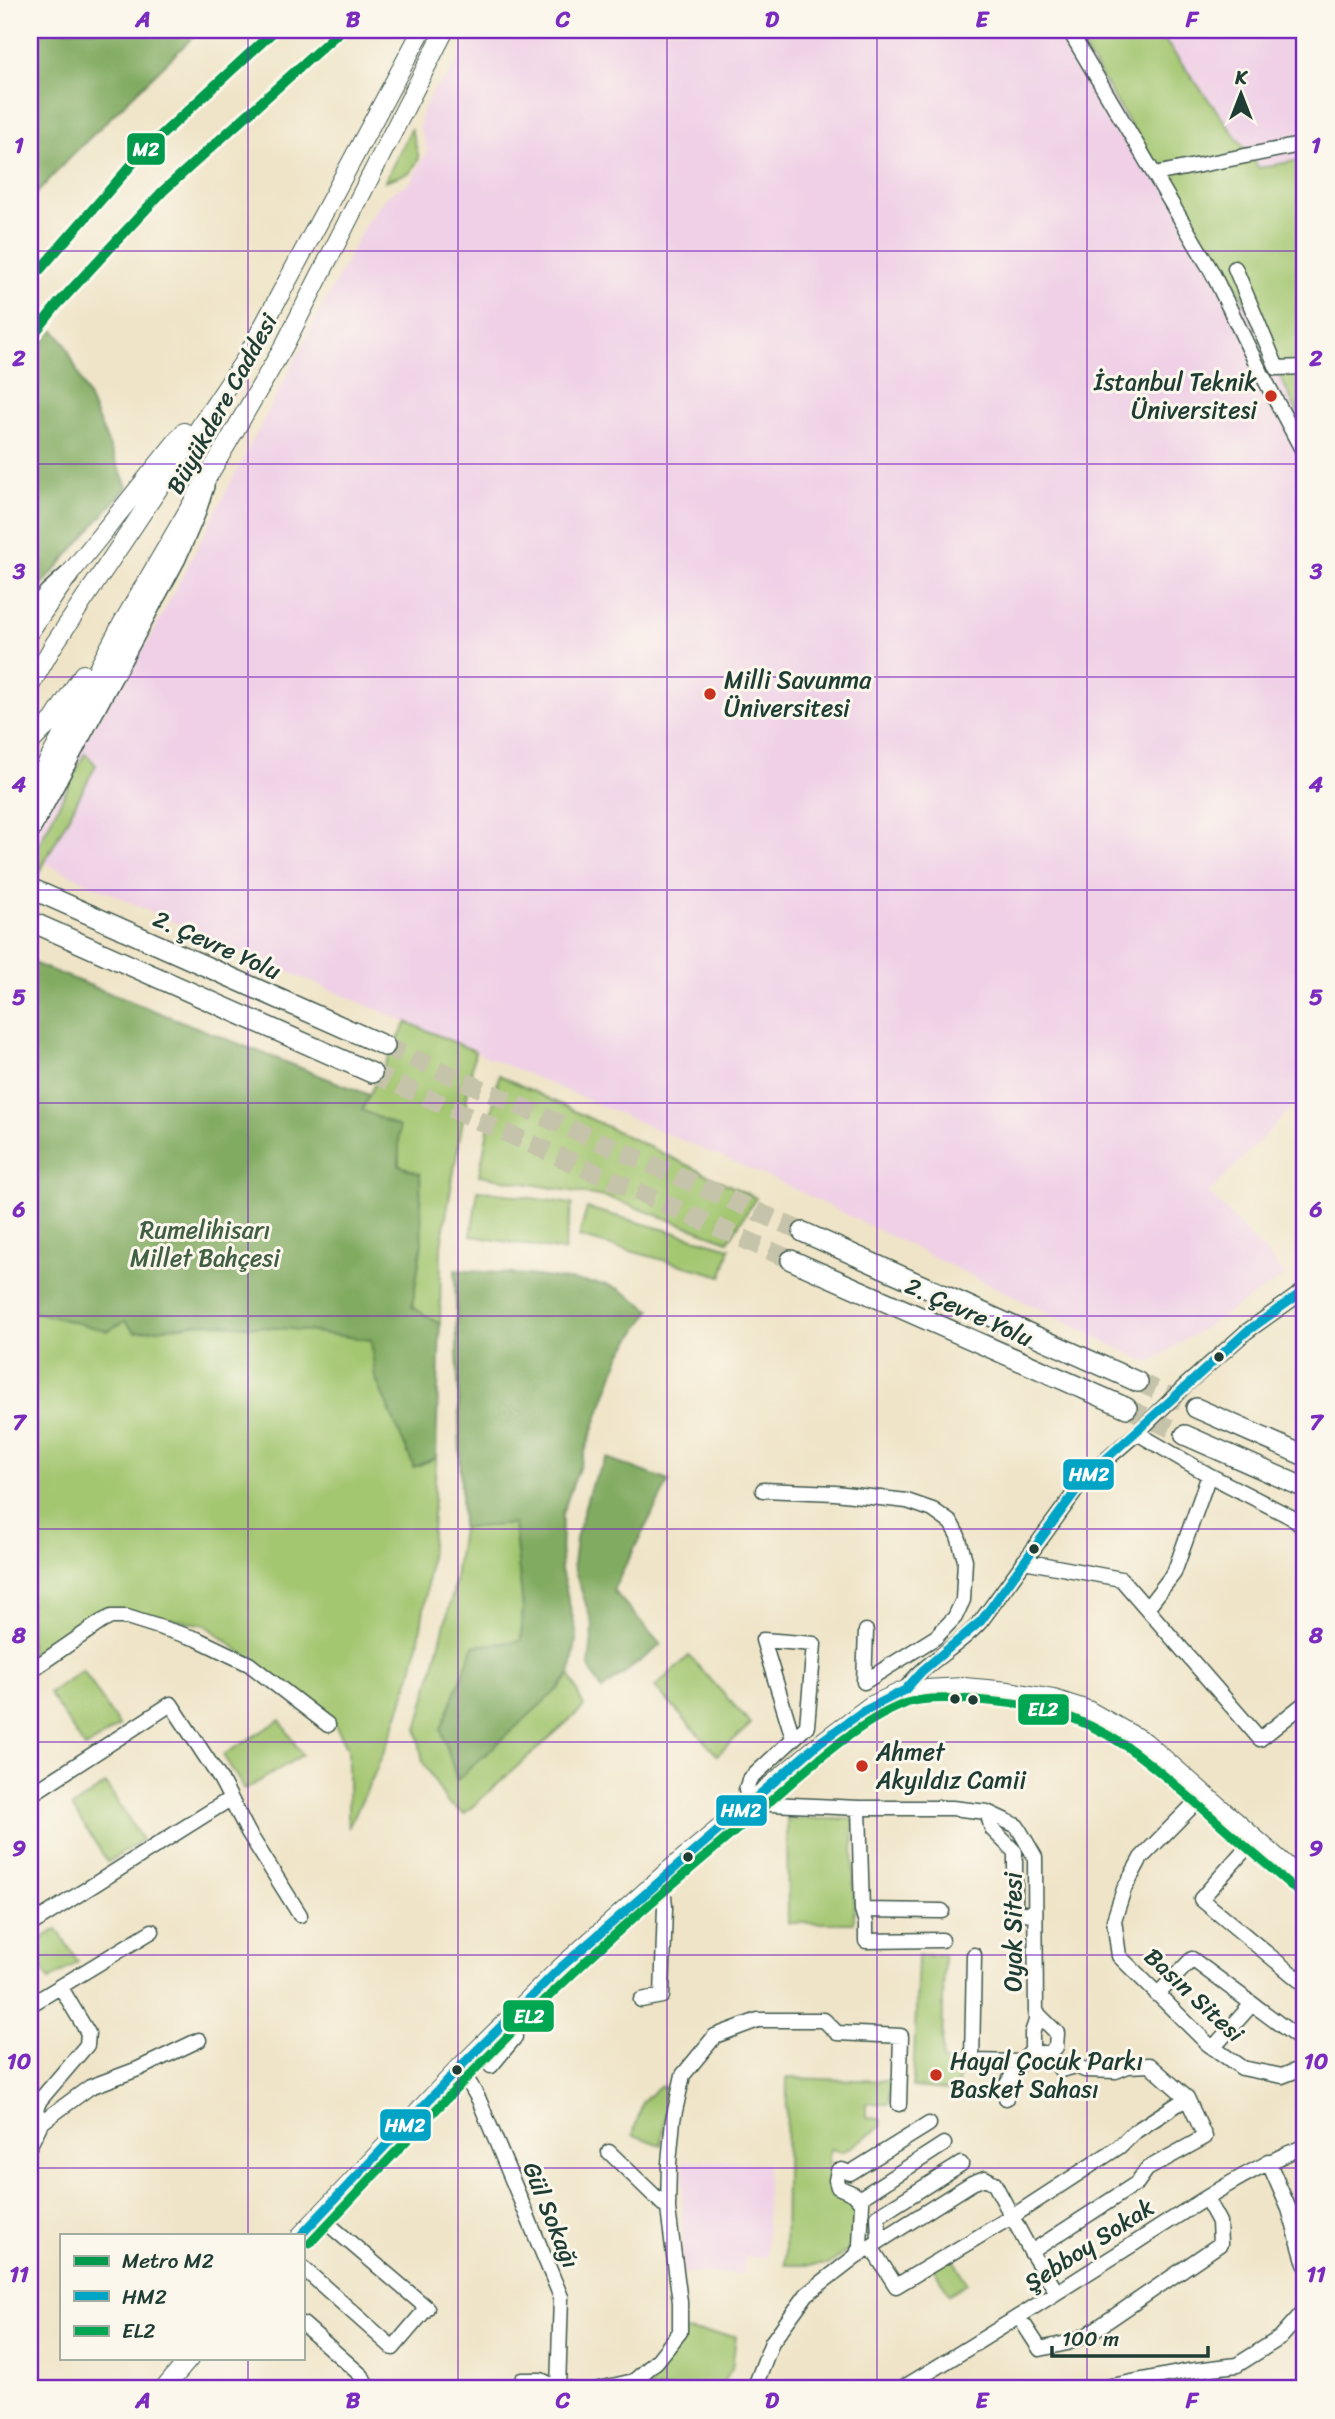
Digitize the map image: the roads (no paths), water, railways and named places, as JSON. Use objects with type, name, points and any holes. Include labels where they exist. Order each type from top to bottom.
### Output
[{"type":"highway","points":[[30,830],[176,558],[204,486]]},
{"type":"highway","points":[[30,616],[68,576]]},
{"type":"highway","name":"2. Çevre Yolu","points":[[30,888],[385,1046]]},
{"type":"highway","points":[[30,921],[372,1073]]},
{"type":"highway","name":"2. Çevre Yolu","points":[[803,1232],[1138,1382]]},
{"type":"highway","name":"2. Çevre Yolu","points":[[791,1260],[1127,1408]]},
{"type":"highway","points":[[1196,1408],[1305,1455]]},
{"type":"highway","points":[[1185,1435],[1305,1488]]},
{"type":"main road","name":"Büyükdere Caddesi","points":[[31,683],[246,358],[422,30]]},
{"type":"main road","name":"Büyükdere Caddesi","points":[[30,795],[123,622],[284,346],[445,30]]},
{"type":"main road","points":[[30,631],[68,576],[192,422],[217,401]]},
{"type":"main road","points":[[30,743],[54,719],[100,643],[123,622]]},
{"type":"main road","points":[[301,2234],[460,2067],[559,1969],[826,1739],[870,1706],[905,1690],[964,1687],[1009,1691],[1072,1704],[1123,1728],[1145,1742],[1305,1882]]},
{"type":"main road","points":[[164,2389],[188,2360]]},
{"type":"street","points":[[1069,30],[1212,272],[1273,398],[1305,455]]},
{"type":"street","points":[[1155,174],[1305,144]]},
{"type":"street","points":[[1235,268],[1277,368],[1305,367]]},
{"type":"street","points":[[905,1690],[913,1678],[970,1634],[1086,1477],[1236,1341],[1305,1290]]},
{"type":"street","points":[[1137,1433],[1209,1475],[1291,1517],[1305,1529]]},
{"type":"street","points":[[1147,1608],[1174,1573],[1209,1475]]},
{"type":"street","points":[[763,1490],[835,1493],[907,1501],[933,1510],[951,1523],[965,1560],[963,1600],[955,1617],[936,1637],[864,1682],[866,1631]]},
{"type":"street","points":[[1024,1561],[1121,1579],[1260,1740],[1305,1703]]},
{"type":"street","points":[[30,1671],[101,1622],[111,1617],[127,1617],[197,1639],[249,1664],[328,1725]]},
{"type":"street","points":[[750,1803],[746,1790],[749,1780],[807,1726],[814,1644],[763,1640],[793,1738]]},
{"type":"street","points":[[30,1795],[171,1704],[221,1780],[248,1832],[300,1915]]},
{"type":"street","name":"Basın Sitesi","points":[[1204,1794],[1141,1858],[1124,1889],[1114,1920],[1119,1956],[1213,2048],[1242,2068],[1282,2076],[1305,2067]]},
{"type":"street","points":[[30,1925],[230,1799]]},
{"type":"street","name":"Oyak Sitesi","points":[[750,1803],[859,1808],[952,1808],[988,1812],[1017,1826],[1035,1857],[1036,2012],[1032,2051]]},
{"type":"street","points":[[859,1808],[862,1910],[866,1923],[866,1941],[942,1940]]},
{"type":"street","points":[[1255,1838],[1201,1899],[1299,1980],[1305,1973]]},
{"type":"street","points":[[641,2000],[662,1996],[665,1907],[664,1896],[655,1884]]},
{"type":"street","points":[[862,1910],[942,1911]]},
{"type":"street","points":[[30,2005],[152,1931]]},
{"type":"street","points":[[974,1955],[972,2061],[1021,2062]]},
{"type":"street","points":[[1157,1995],[1192,1959],[1305,2043]]},
{"type":"street","points":[[41,2123],[36,2109],[40,2100],[88,2045],[88,2034],[60,1986]]},
{"type":"street","points":[[1213,2048],[1252,2004]]},
{"type":"street","points":[[1036,2012],[1057,2034],[1056,2047],[1049,2054]]},
{"type":"street","points":[[598,2389],[634,2381],[657,2361],[680,2332],[680,2302],[668,2208],[668,2162],[673,2120],[683,2075],[715,2036],[758,2020],[824,2020],[836,2033],[901,2036],[899,2104]]},
{"type":"street","points":[[492,2067],[515,2037],[503,2025]]},
{"type":"street","points":[[30,2145],[41,2123],[90,2087],[138,2069],[199,2040]]},
{"type":"street","points":[[1006,2098],[1007,2084],[1021,2062],[1032,2051],[1049,2054],[1062,2076],[1076,2066],[1085,2070],[1116,2071],[1150,2065],[1187,2098],[1205,2137],[1147,2169],[1137,2183],[1031,2252]]},
{"type":"street","name":"Gül Sokağı","points":[[460,2067],[479,2100],[561,2297],[562,2389]]},
{"type":"street","points":[[961,2164],[878,2216],[875,2244],[895,2287],[1013,2216],[1119,2147],[1133,2133],[1187,2098]]},
{"type":"street","points":[[856,2256],[860,2246],[862,2210],[859,2199],[838,2187],[838,2171],[850,2173],[929,2124]]},
{"type":"street","points":[[859,2199],[944,2144]]},
{"type":"street","name":"Şebboy Sokak","points":[[901,2389],[1009,2324],[1206,2198],[1268,2161],[1305,2146]]},
{"type":"street","points":[[609,2151],[668,2208]]},
{"type":"street","points":[[1268,2161],[1302,2238],[1305,2264]]},
{"type":"street","points":[[754,2389],[772,2342],[793,2312],[820,2282],[972,2182],[985,2178],[994,2182],[1031,2252],[1057,2292]]},
{"type":"street","points":[[1025,2326],[1040,2350],[1067,2343],[1087,2334],[1220,2244],[1219,2222],[1206,2198]]},
{"type":"street","points":[[304,2270],[393,2348],[427,2308],[318,2216]]},
{"type":"street","points":[[1096,2389],[1188,2371],[1237,2365],[1280,2338],[1305,2310]]},
{"type":"street","points":[[304,2325],[362,2376],[364,2389]]},
{"type":"street","points":[[518,2389],[522,2381],[541,2380],[562,2389]]},
{"type":"street","points":[[1293,2389],[1305,2387]]},
{"type":"tunnel","points":[[385,1046],[803,1232]]},
{"type":"tunnel","points":[[372,1073],[791,1260]]},
{"type":"tunnel","points":[[1138,1382],[1196,1408]]},
{"type":"tunnel","points":[[1127,1408],[1185,1435]]},
{"type":"metro line","name":"M2","points":[[30,281],[141,154],[275,30]]},
{"type":"metro line","name":"M2","points":[[30,339],[57,305],[163,191],[341,30]]},
{"type":"place","name":"İstanbul Teknik Üniversitesi","points":[[1271,396]]},
{"type":"place","name":"Milli Savunma Üniversitesi","points":[[710,694]]},
{"type":"place","name":"Ahmet Akyıldız Camii","points":[[862,1766]]},
{"type":"place","name":"Hayal Çocuk Parkı Basket Sahası","points":[[936,2075]]},
{"type":"park label","name":"Rumelihisarı Millet Bahçesi","points":[[205,1244]]}]
